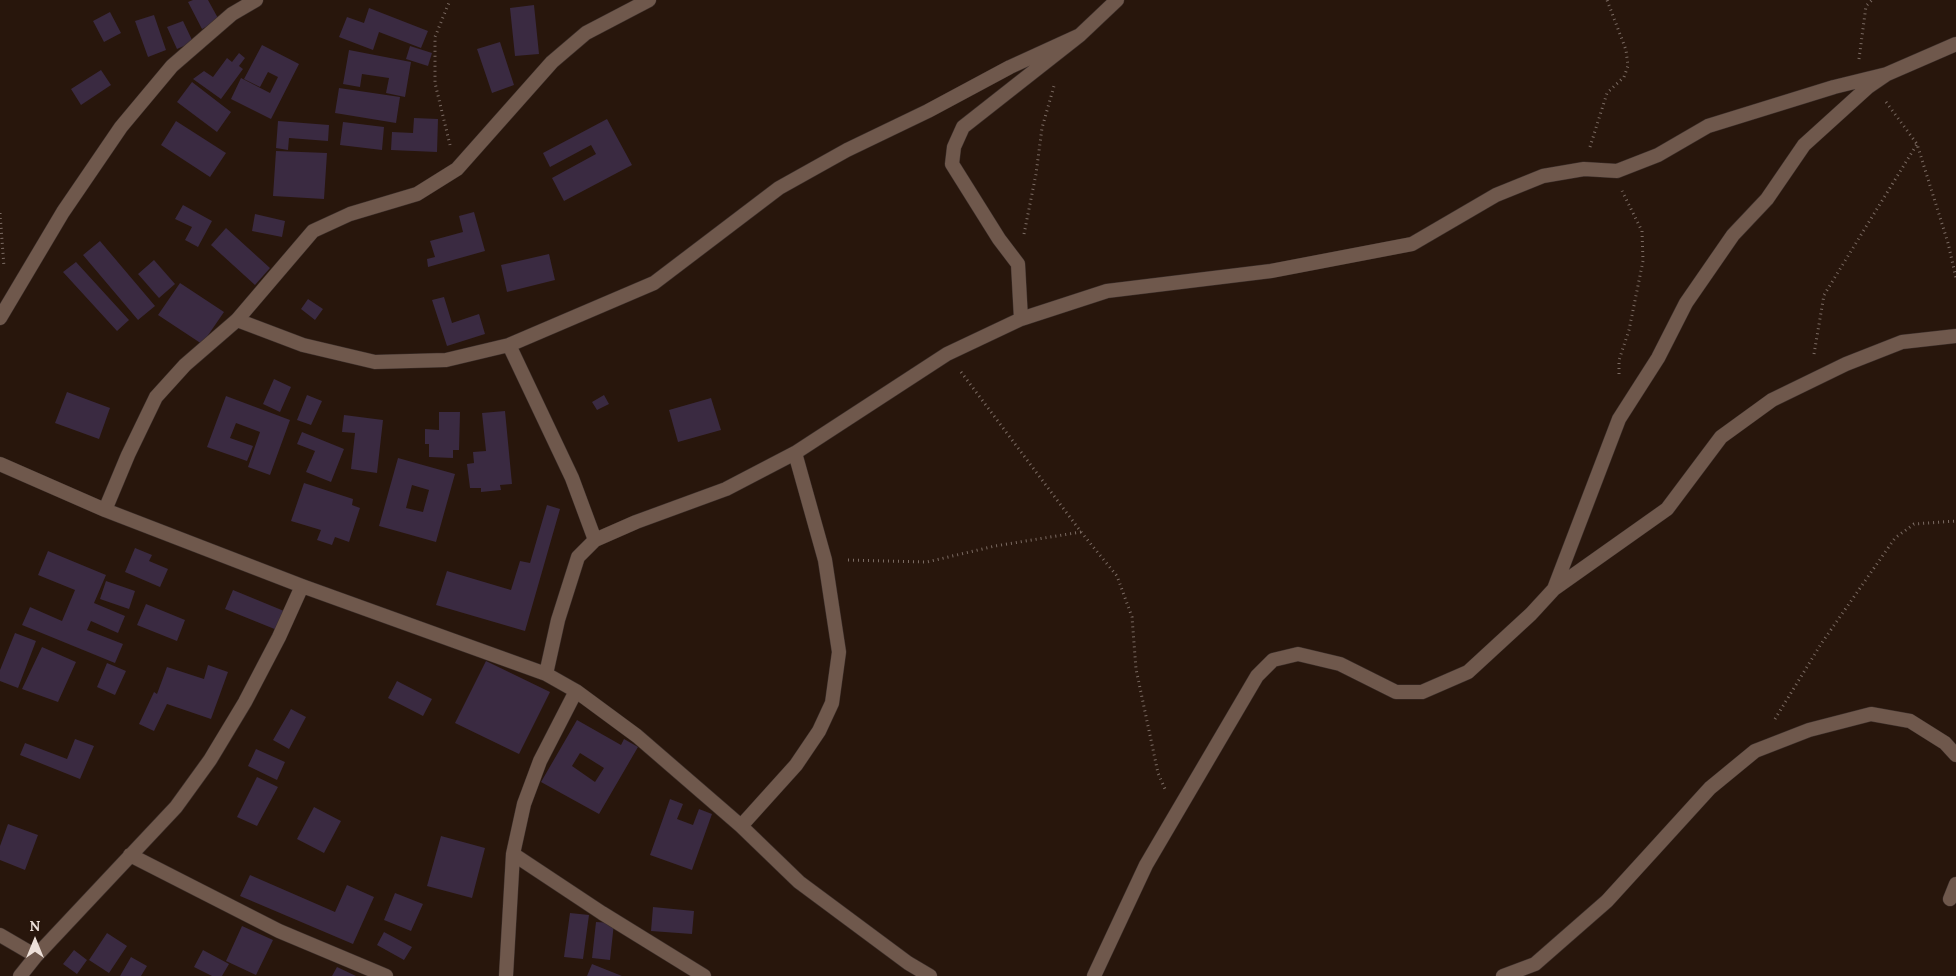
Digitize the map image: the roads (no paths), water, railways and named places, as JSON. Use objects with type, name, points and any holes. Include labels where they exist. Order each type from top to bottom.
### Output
[{"type":"street","points":[[0,318],[63,212],[121,127],[172,66],[232,14],[256,0]]},
{"type":"street","points":[[106,510],[128,455],[156,397],[185,365],[237,320],[313,231],[350,214],[417,194],[457,169],[552,62],[586,33],[649,0]]},
{"type":"street","points":[[1020,319],[1018,264],[998,239],[952,164],[954,147],[963,127],[1080,34],[1117,0]]},
{"type":"street","points":[[237,320],[303,345],[375,362],[446,360],[509,345],[654,283],[779,188],[847,150],[928,111],[1010,67],[1080,34]]},
{"type":"street","points":[[546,674],[558,620],[578,557],[595,540],[636,522],[726,490],[795,453],[947,354],[1020,319],[1107,291],[1270,271],[1412,244],[1496,195],[1542,176],[1584,169],[1616,171],[1658,155],[1708,126],[1863,84],[1956,44]]},
{"type":"street","points":[[1554,589],[1619,419],[1658,358],[1686,304],[1733,235],[1767,199],[1804,145],[1863,84]]},
{"type":"street","points":[[1094,976],[1146,866],[1176,812],[1257,676],[1274,660],[1298,654],[1340,664],[1396,692],[1422,692],[1468,672],[1531,614],[1554,589],[1667,509],[1722,437],[1772,400],[1846,364],[1902,342],[1956,336]]},
{"type":"street","points":[[509,345],[572,478],[595,540]]},
{"type":"street","points":[[741,826],[796,765],[819,731],[832,703],[839,652],[824,560],[795,453]]},
{"type":"street","points":[[0,464],[106,510],[302,586],[546,674],[576,691],[637,736],[741,826],[798,882],[908,963],[930,976]]},
{"type":"street","points":[[20,976],[36,956],[176,807],[210,760],[275,645],[302,586]]},
{"type":"street","points":[[506,976],[513,854],[524,804],[540,761],[576,691]]},
{"type":"street","points":[[1503,976],[1535,964],[1607,901],[1710,788],[1755,751],[1809,730],[1871,714],[1910,721],[1945,743],[1956,755]]},
{"type":"street","points":[[513,854],[602,913],[704,976]]},
{"type":"street","points":[[130,855],[280,931],[386,976]]},
{"type":"street","points":[[1950,898],[1956,884]]},
{"type":"street","points":[[0,935],[36,956]]}]
